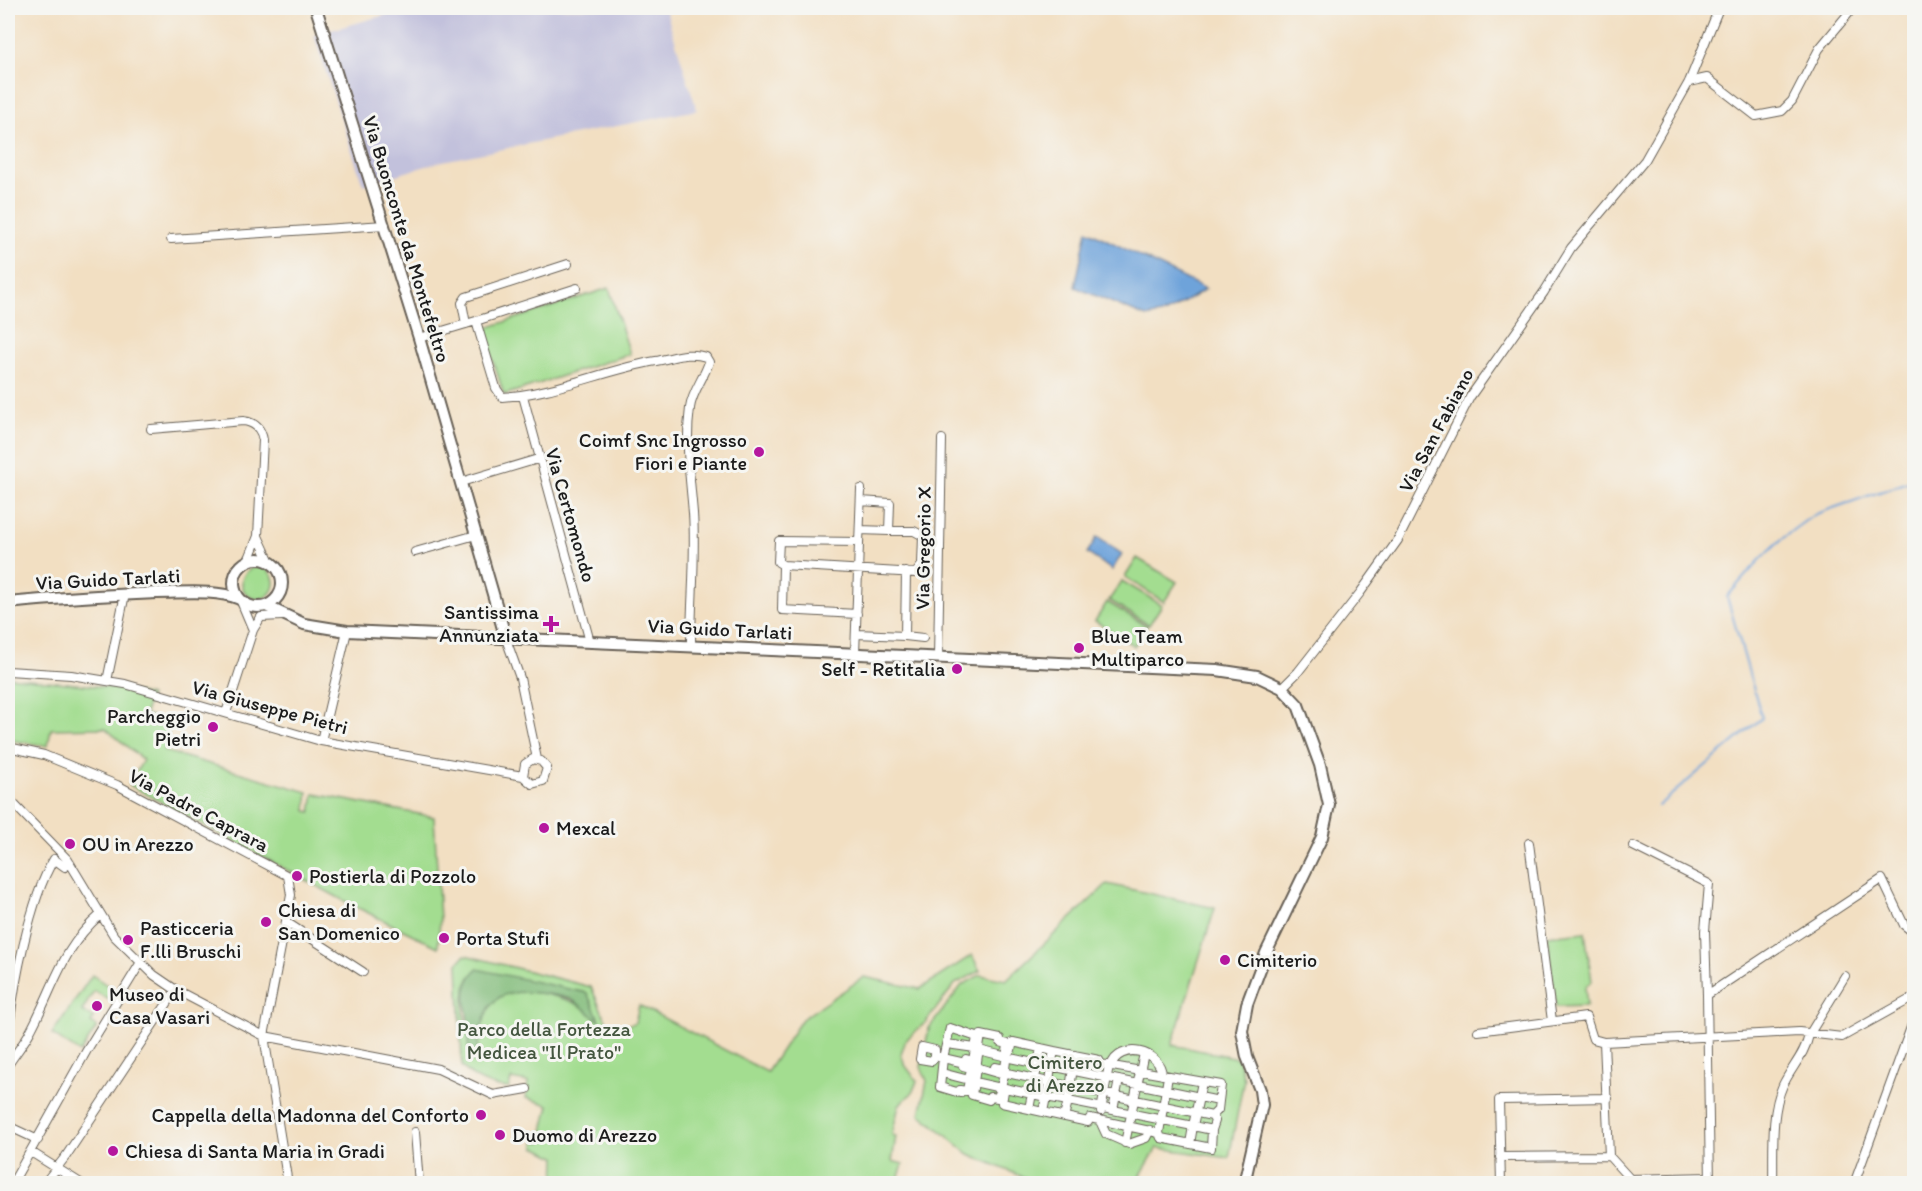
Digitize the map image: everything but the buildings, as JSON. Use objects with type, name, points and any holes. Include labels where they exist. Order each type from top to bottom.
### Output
[{"type":"main road","name":"Via Buonconte da Montefeltro","points":[[317,8],[419,338],[506,639]]},
{"type":"main road","points":[[211,592],[235,577],[248,561],[255,559],[270,562],[280,573],[282,605],[290,618]]},
{"type":"main road","points":[[235,577],[236,593],[240,599],[252,607],[264,611],[280,594]]},
{"type":"main road","name":"Via Guido Tarlati","points":[[8,603],[125,594],[211,592],[240,599]]},
{"type":"main road","name":"Via Guido Tarlati","points":[[264,611],[312,626],[347,631],[1150,667]]},
{"type":"main road","points":[[977,659],[1018,654],[1074,657],[1150,667],[1221,670],[1257,676],[1282,688],[1298,705],[1320,765],[1329,805],[1322,837],[1266,953],[1247,1004],[1242,1031],[1247,1057],[1260,1090],[1262,1105],[1244,1184]]},
{"type":"main road","points":[[1016,661],[1073,660],[1074,657]]},
{"type":"street","name":"Via San Fabiano","points":[[1282,688],[1298,672],[1360,593],[1398,540],[1470,397],[1544,292],[1571,248],[1645,159],[1689,82],[1719,8]]},
{"type":"street","points":[[1689,82],[1707,78],[1756,116],[1782,111],[1792,101],[1819,49],[1853,8]]},
{"type":"street","points":[[171,239],[385,225]]},
{"type":"street","points":[[466,324],[462,303],[466,297],[568,264]]},
{"type":"street","points":[[419,338],[577,288]]},
{"type":"street","points":[[476,321],[496,388],[502,397],[523,396],[639,363],[680,355],[698,354],[706,357],[709,362],[703,381],[693,395],[690,406],[686,454],[693,514],[691,645]]},
{"type":"street","name":"Via Certomondo","points":[[523,396],[538,459],[590,642]]},
{"type":"street","points":[[152,429],[243,420],[257,427],[263,440],[258,536],[248,561]]},
{"type":"street","name":"Via Gregorio X","points":[[938,658],[942,439]]},
{"type":"street","points":[[461,482],[538,459]]},
{"type":"street","points":[[855,654],[861,489]]},
{"type":"street","points":[[861,501],[890,503],[889,531]]},
{"type":"street","points":[[859,542],[779,541],[778,562],[783,566],[916,573],[922,565],[923,536],[914,531],[860,530]]},
{"type":"street","points":[[415,552],[476,535]]},
{"type":"street","points":[[258,536],[270,562]]},
{"type":"street","points":[[783,566],[782,610],[857,614]]},
{"type":"street","points":[[905,636],[906,572]]},
{"type":"street","points":[[107,681],[125,594]]},
{"type":"street","points":[[240,599],[253,630]]},
{"type":"street","points":[[226,713],[253,630],[264,611]]},
{"type":"street","points":[[321,741],[347,631]]},
{"type":"street","points":[[856,634],[923,638]]},
{"type":"street","points":[[506,639],[520,678],[537,759],[525,764],[523,776]]},
{"type":"street","name":"Via Giuseppe Pietri","points":[[8,671],[70,675],[107,681],[321,741],[523,776],[532,784],[540,784],[546,779],[547,768],[537,759]]},
{"type":"street","name":"Via Padre Caprara","points":[[8,747],[44,754],[117,786],[288,876],[292,889],[264,1036],[288,1184]]},
{"type":"street","points":[[8,799],[70,863],[114,936],[141,963],[176,990],[264,1036],[438,1069],[493,1095],[506,1095],[527,1089]]},
{"type":"street","points":[[1529,843],[1552,1021]]},
{"type":"street","points":[[1604,1042],[1608,1098],[1608,1156],[1630,1179],[1710,1180],[1706,931],[1709,884],[1633,846]]},
{"type":"street","points":[[8,1037],[33,910],[41,881],[54,859],[65,867],[70,863]]},
{"type":"street","points":[[1707,995],[1882,879],[1904,925],[1914,933]]},
{"type":"street","points":[[8,1065],[30,1033],[64,956],[82,931],[100,915]]},
{"type":"street","points":[[286,922],[363,972]]},
{"type":"street","points":[[12,1184],[87,1050],[141,963]]},
{"type":"street","points":[[1773,1184],[1778,1103],[1782,1086],[1806,1046],[1809,1035],[1845,976]]},
{"type":"street","points":[[44,1184],[176,990]]},
{"type":"street","points":[[1478,1030],[1586,1017],[1593,1039],[1604,1042],[1799,1032],[1809,1035],[1842,1037],[1914,997]]},
{"type":"street","points":[[1854,1184],[1914,1019]]},
{"type":"street","points":[[950,1028],[977,1037],[977,1049],[976,1067],[967,1091],[960,1090],[960,1093],[940,1087],[942,1073],[939,1057],[946,1044],[950,1028]]},
{"type":"street","points":[[939,1057],[963,1062],[966,1059],[972,1061],[981,1035],[1000,1039],[1000,1042],[1008,1044],[1007,1073],[998,1098],[990,1097],[989,1100],[972,1095],[971,1068],[963,1066],[963,1062]]},
{"type":"street","points":[[994,1071],[995,1067],[1005,1069],[1013,1042],[1054,1050],[1098,1060],[1101,1064],[1110,1066],[1221,1085],[1218,1110],[1212,1116]]},
{"type":"street","points":[[946,1044],[1219,1101]]},
{"type":"street","points":[[1029,1109],[1041,1048]]},
{"type":"street","points":[[1043,1112],[1054,1050]]},
{"type":"street","points":[[1124,1052],[1144,1053],[1157,1062],[1165,1075],[1167,1090],[1162,1120],[1154,1132],[1141,1140],[1125,1143],[1106,1134],[1100,1121],[1110,1066],[1117,1056],[1124,1052]]},
{"type":"street","points":[[1125,1143],[1144,1053]]},
{"type":"street","points":[[1064,1117],[1076,1055]]},
{"type":"street","points":[[976,1067],[1004,1075],[1002,1103],[1088,1122],[1090,1118],[1154,1132],[1161,1138],[1211,1148],[1215,1121],[1212,1116],[1007,1073]]},
{"type":"street","points":[[942,1073],[1003,1088],[1212,1130]]},
{"type":"street","points":[[1113,1110],[1119,1080]]},
{"type":"street","points":[[1190,1144],[1202,1082]]},
{"type":"street","points":[[1501,1184],[1499,1100],[1608,1098]]},
{"type":"street","points":[[8,1126],[38,1140]]},
{"type":"street","points":[[415,1132],[419,1184]]},
{"type":"street","points":[[31,1152],[57,1166],[82,1184]]},
{"type":"street","points":[[1500,1157],[1608,1156]]},
{"type":"shaded area","points":[[410,8],[665,8],[697,110],[443,161],[363,185],[314,35]]},
{"type":"green space","points":[[609,288],[630,354],[504,395],[483,329]]},
{"type":"green space","points":[[1137,558],[1177,582],[1164,602],[1125,577]]},
{"type":"green space","points":[[258,567],[269,572],[274,583],[269,594],[258,599],[247,594],[242,583],[247,572]]},
{"type":"green space","points":[[1122,581],[1162,605],[1149,625],[1109,600]]},
{"type":"green space","points":[[1107,602],[1147,626],[1134,646],[1095,621]]},
{"type":"green space","points":[[8,677],[124,689],[150,696],[145,714],[171,723],[164,751],[308,792],[306,811],[311,812],[314,794],[434,817],[440,919],[438,947],[352,905],[129,785],[143,760],[105,728],[51,729],[48,746],[8,740]]},
{"type":"green space","name":"Cimitero di Arezzo","points":[[1107,884],[1215,908],[1172,1045],[1238,1058],[1244,1079],[1229,1158],[1157,1148],[1136,1183],[1037,1183],[969,1154],[920,1114],[927,1081],[921,1067],[929,1028],[962,985],[980,975],[1006,980]]},
{"type":"green space","points":[[1585,932],[1592,982],[1585,987],[1587,1006],[1556,1007],[1547,936]]},
{"type":"green space","name":"Parco della Fortezza Medicea \"Il Prato\"","points":[[465,955],[591,987],[610,1029],[635,1023],[639,1005],[767,1072],[802,1019],[864,977],[920,989],[972,955],[980,971],[955,984],[926,1022],[906,1040],[901,1054],[905,1065],[917,1081],[912,1093],[899,1105],[892,1135],[896,1136],[892,1161],[903,1164],[897,1183],[555,1184],[556,1157],[535,1147],[535,1138],[540,1142],[546,1139],[547,1133],[543,1131],[549,1105],[526,1098],[528,1082],[511,1079],[509,1088],[496,1086],[477,1079],[462,1066],[458,963]],"holes":[[[471,975],[587,993],[589,1011],[546,994],[520,992],[500,997],[485,1017],[476,1061],[464,1018],[464,996]]]},
{"type":"green space","points":[[477,969],[587,993],[600,1021],[570,999],[535,993],[507,994],[494,1002],[489,1009],[482,1026],[476,1061],[472,1061],[468,1047],[465,994],[468,982]]},
{"type":"green space","points":[[92,975],[119,993],[113,1002],[94,991],[82,1011],[94,1018],[91,1023],[97,1027],[80,1053],[52,1034]]},
{"type":"water","points":[[1087,230],[1206,289],[1166,313],[1146,317],[1075,287]]},
{"type":"water","points":[[1097,537],[1122,554],[1112,570],[1087,553]]},
{"type":"waterway","points":[[1658,806],[1762,718],[1727,597],[1768,552],[1803,522],[1816,514],[1914,480]]},
{"type":"place","name":"Coimf Snc Ingrosso Fiori e Piante","points":[[759,452]]},
{"type":"place","name":"Santissima Annunziata","points":[[551,624]]},
{"type":"place","name":"Blue Team Multiparco","points":[[1079,648]]},
{"type":"place","name":"Self - Retitalia","points":[[957,669]]},
{"type":"place","name":"Parcheggio Pietri","points":[[213,727]]},
{"type":"place","name":"Mexcal","points":[[544,828]]},
{"type":"place","name":"OU in Arezzo","points":[[70,844]]},
{"type":"place","name":"Postierla di Pozzolo","points":[[297,876]]},
{"type":"place","name":"Chiesa di San Domenico","points":[[266,922]]},
{"type":"place","name":"Porta Stufi","points":[[444,938]]},
{"type":"place","name":"Pasticceria F.lli Bruschi","points":[[128,940]]},
{"type":"place","name":"Cimiterio","points":[[1225,960]]},
{"type":"place","name":"Museo di Casa Vasari","points":[[97,1006]]},
{"type":"place","name":"Cappella della Madonna del Conforto","points":[[481,1115]]},
{"type":"place","name":"Duomo di Arezzo","points":[[500,1135]]},
{"type":"place","name":"Chiesa di Santa Maria in Gradi","points":[[113,1151]]}]
